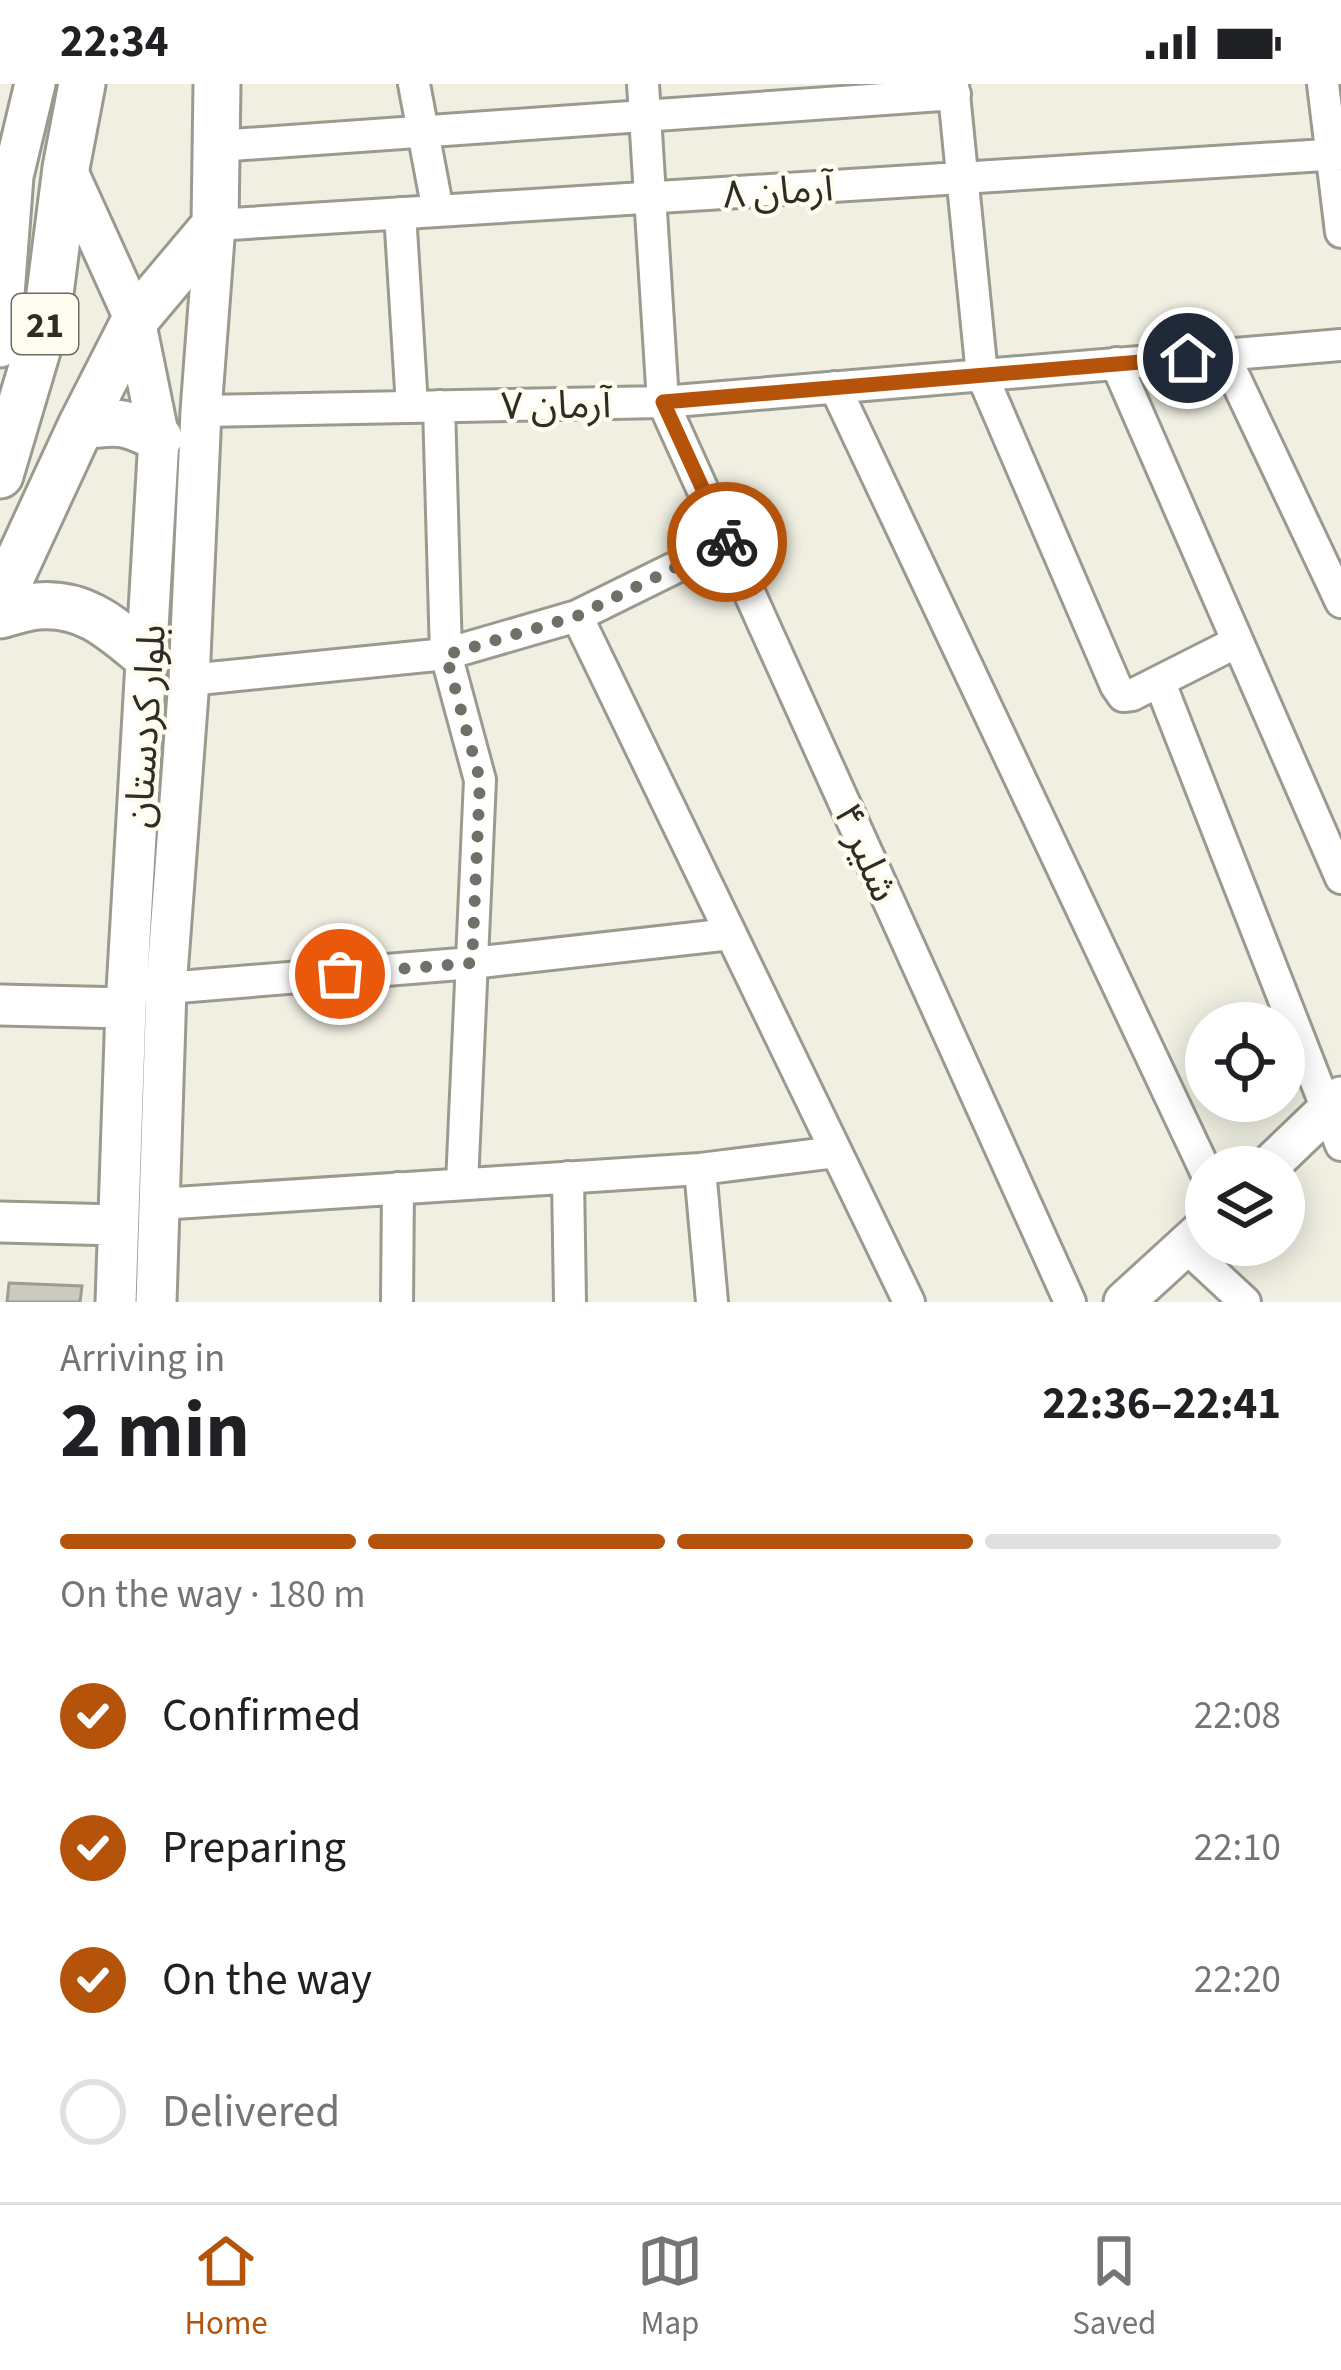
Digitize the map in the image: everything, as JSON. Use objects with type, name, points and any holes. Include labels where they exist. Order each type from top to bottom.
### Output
[{"type":"main road","points":[[0,347],[6,175],[35,84]]},
{"type":"main road","name":"21","points":[[0,476],[47,317],[82,84]]},
{"type":"main road","points":[[0,601],[135,320],[215,225],[218,84]]},
{"type":"main road","name":"بلوار کردستان","points":[[66,168],[135,320],[159,438],[126,1008],[116,1302]]},
{"type":"main road","name":"بلوار کردستان","points":[[156,1302],[166,988],[215,225]]},
{"type":"main road","points":[[81,426],[117,421],[159,438]]},
{"type":"main road","points":[[0,615],[38,606],[71,609],[103,620],[148,658]]},
{"type":"main road","points":[[0,1005],[126,1008]]},
{"type":"main road","points":[[1297,1146],[1336,1118]]},
{"type":"main road","points":[[0,1222],[118,1225]]},
{"type":"main road","points":[[1124,1302],[1185,1247]]},
{"type":"street","points":[[414,84],[438,211]]},
{"type":"street","points":[[643,84],[663,402]]},
{"type":"street","points":[[1323,84],[1336,154],[1341,232]]},
{"type":"street","points":[[218,146],[954,89],[982,375],[1116,686],[1123,695],[1132,695],[1237,642]]},
{"type":"street","name":"آرمان ۸","points":[[215,225],[1336,154]]},
{"type":"street","points":[[400,213],[425,406],[446,655],[480,780],[462,1184]]},
{"type":"street","name":"آرمان ۷","points":[[201,411],[663,402],[1341,344]]},
{"type":"street","points":[[1224,355],[1341,602]]},
{"type":"street","points":[[1116,363],[1341,878]]},
{"type":"street","points":[[836,387],[1194,1146]]},
{"type":"street","name":"شلیر ۴","points":[[663,402],[1070,1302]]},
{"type":"street","points":[[189,680],[446,655],[577,616],[727,542]]},
{"type":"street","points":[[577,616],[909,1302]]},
{"type":"street","points":[[1160,683],[1336,1118]]},
{"type":"street","points":[[166,988],[472,963],[731,934]]},
{"type":"street","points":[[160,1204],[700,1169],[836,1151]]},
{"type":"street","points":[[700,1169],[712,1302]]},
{"type":"street","points":[[568,1178],[570,1302]]},
{"type":"street","points":[[397,1302],[398,1189]]},
{"type":"street","points":[[1218,1266],[1245,1302]]},
{"type":"building","points":[[9,1283],[82,1286],[80,1302],[7,1302]]},
{"type":"way so far","points":[[340,974],[472,963],[480,780],[446,655],[577,616],[727,542]]},
{"type":"route","points":[[727,542],[663,402],[1188,358]]}]
